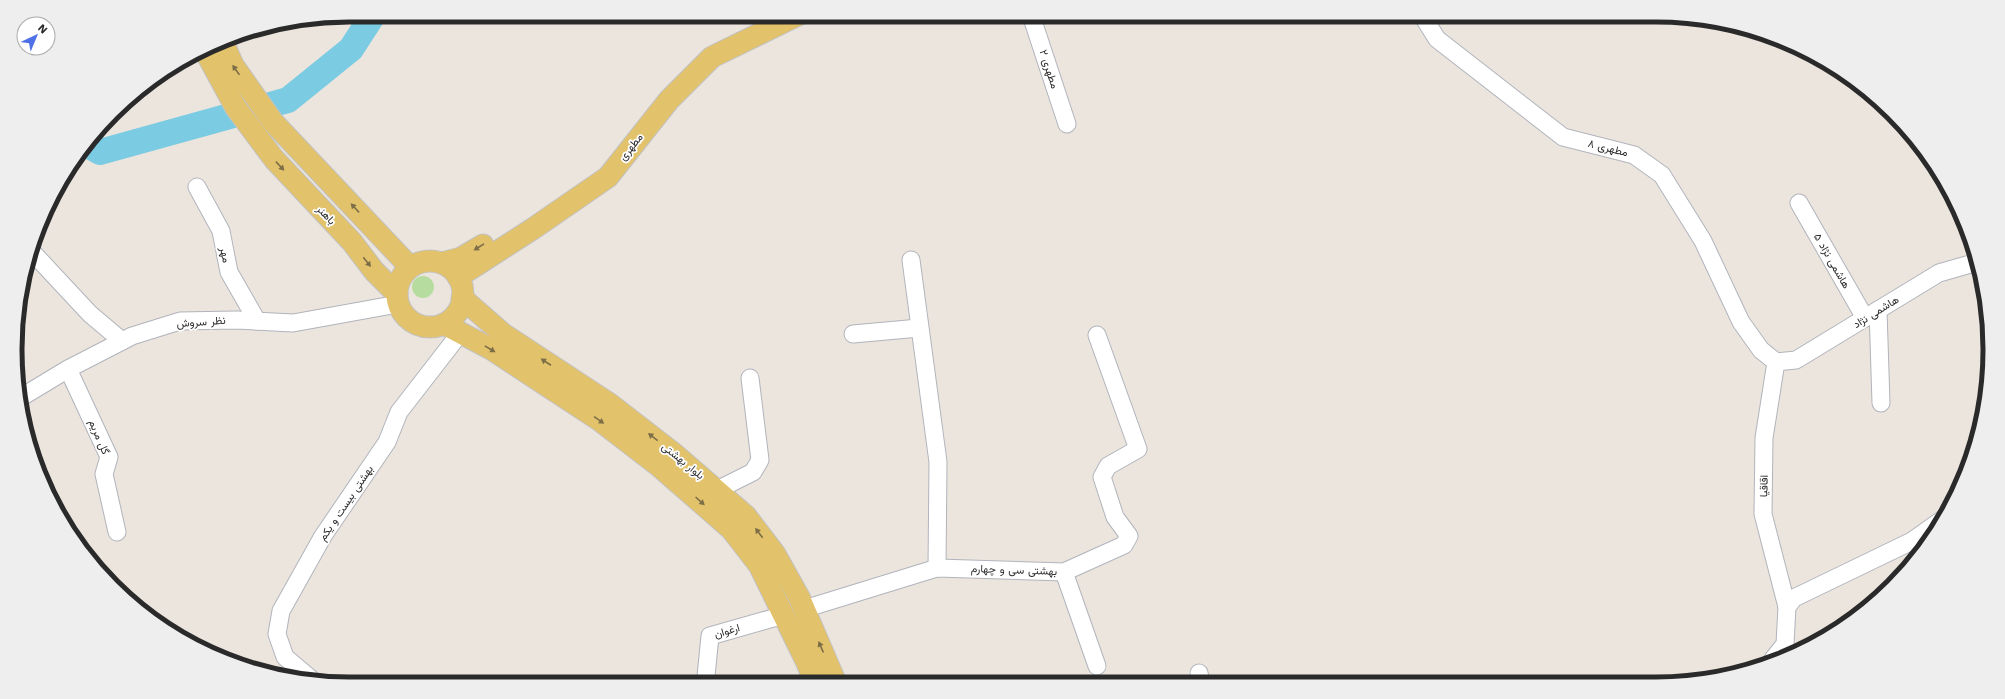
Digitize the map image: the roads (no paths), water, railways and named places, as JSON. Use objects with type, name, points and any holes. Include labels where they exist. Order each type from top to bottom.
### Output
[{"type":"main road","name":"مطهری","points":[[442,263],[461,258],[527,218],[599,167],[659,92],[705,47],[753,22]]},
{"type":"main road","name":"مطهری","points":[[458,277],[534,228],[608,176],[669,100],[712,57],[784,22]]},
{"type":"main road","points":[[225,47],[233,65],[273,122],[410,267]]},
{"type":"main road","name":"باهنر","points":[[207,55],[236,108],[274,159],[352,242],[398,299]]},
{"type":"main road","points":[[431,261],[442,263],[451,269],[458,277],[462,287],[462,298],[459,309],[453,317],[452,328],[422,326],[412,321],[404,314],[398,299],[398,284],[403,274],[410,267],[420,262],[431,261]]},
{"type":"main road","name":"بلوار بهشتی","points":[[462,298],[502,333],[610,404],[672,452],[746,516],[775,554],[804,609],[833,677]]},
{"type":"main road","name":"بلوار بهشتی","points":[[452,328],[599,420],[697,498],[731,529],[754,559],[784,616],[812,677]]},
{"type":"street","name":"مطهری ۲","points":[[1033,22],[1066,124]]},
{"type":"street","name":"مطهری ۸","points":[[1426,22],[1437,39],[1563,137],[1634,155],[1662,175],[1703,241],[1741,322],[1761,350],[1776,362]]},
{"type":"street","name":"مهر","points":[[197,187],[221,231],[229,272],[257,321]]},
{"type":"street","name":"هاشمی نژاد ۵","points":[[1799,204],[1872,314],[1882,403]]},
{"type":"street","points":[[36,256],[90,314],[122,341]]},
{"type":"street","points":[[911,260],[938,462],[937,568]]},
{"type":"street","name":"هاشمی نژاد","points":[[1776,362],[1796,360],[1939,273],[1972,264]]},
{"type":"street","name":"نظر سروش","points":[[25,395],[68,369],[132,336],[180,322],[257,321],[293,323],[398,299]]},
{"type":"street","name":"بهشتی بیست و یکم","points":[[305,674],[285,657],[277,634],[281,611],[323,536],[387,442],[399,412],[452,328]]},
{"type":"street","points":[[853,334],[919,328]]},
{"type":"street","name":"بهشتی سی و چهارم","points":[[804,609],[937,568],[1064,572],[1124,544],[1129,536],[1115,517],[1102,477],[1108,466],[1138,449],[1097,335]]},
{"type":"street","name":"اقاقیا","points":[[1776,362],[1764,438],[1763,514],[1787,607],[1785,644],[1777,653]]},
{"type":"street","name":"گل مریم","points":[[68,369],[109,457],[104,474],[117,532]]},
{"type":"street","points":[[717,490],[753,472],[760,460],[750,378]]},
{"type":"street","points":[[1787,607],[1794,598],[1912,541],[1929,529]]},
{"type":"street","points":[[1064,572],[1097,666]]},
{"type":"street","name":"ارغوان","points":[[706,676],[710,636],[784,616]]},
{"type":"waterway","points":[[92,147],[100,152],[288,100],[351,49],[368,22]]}]
